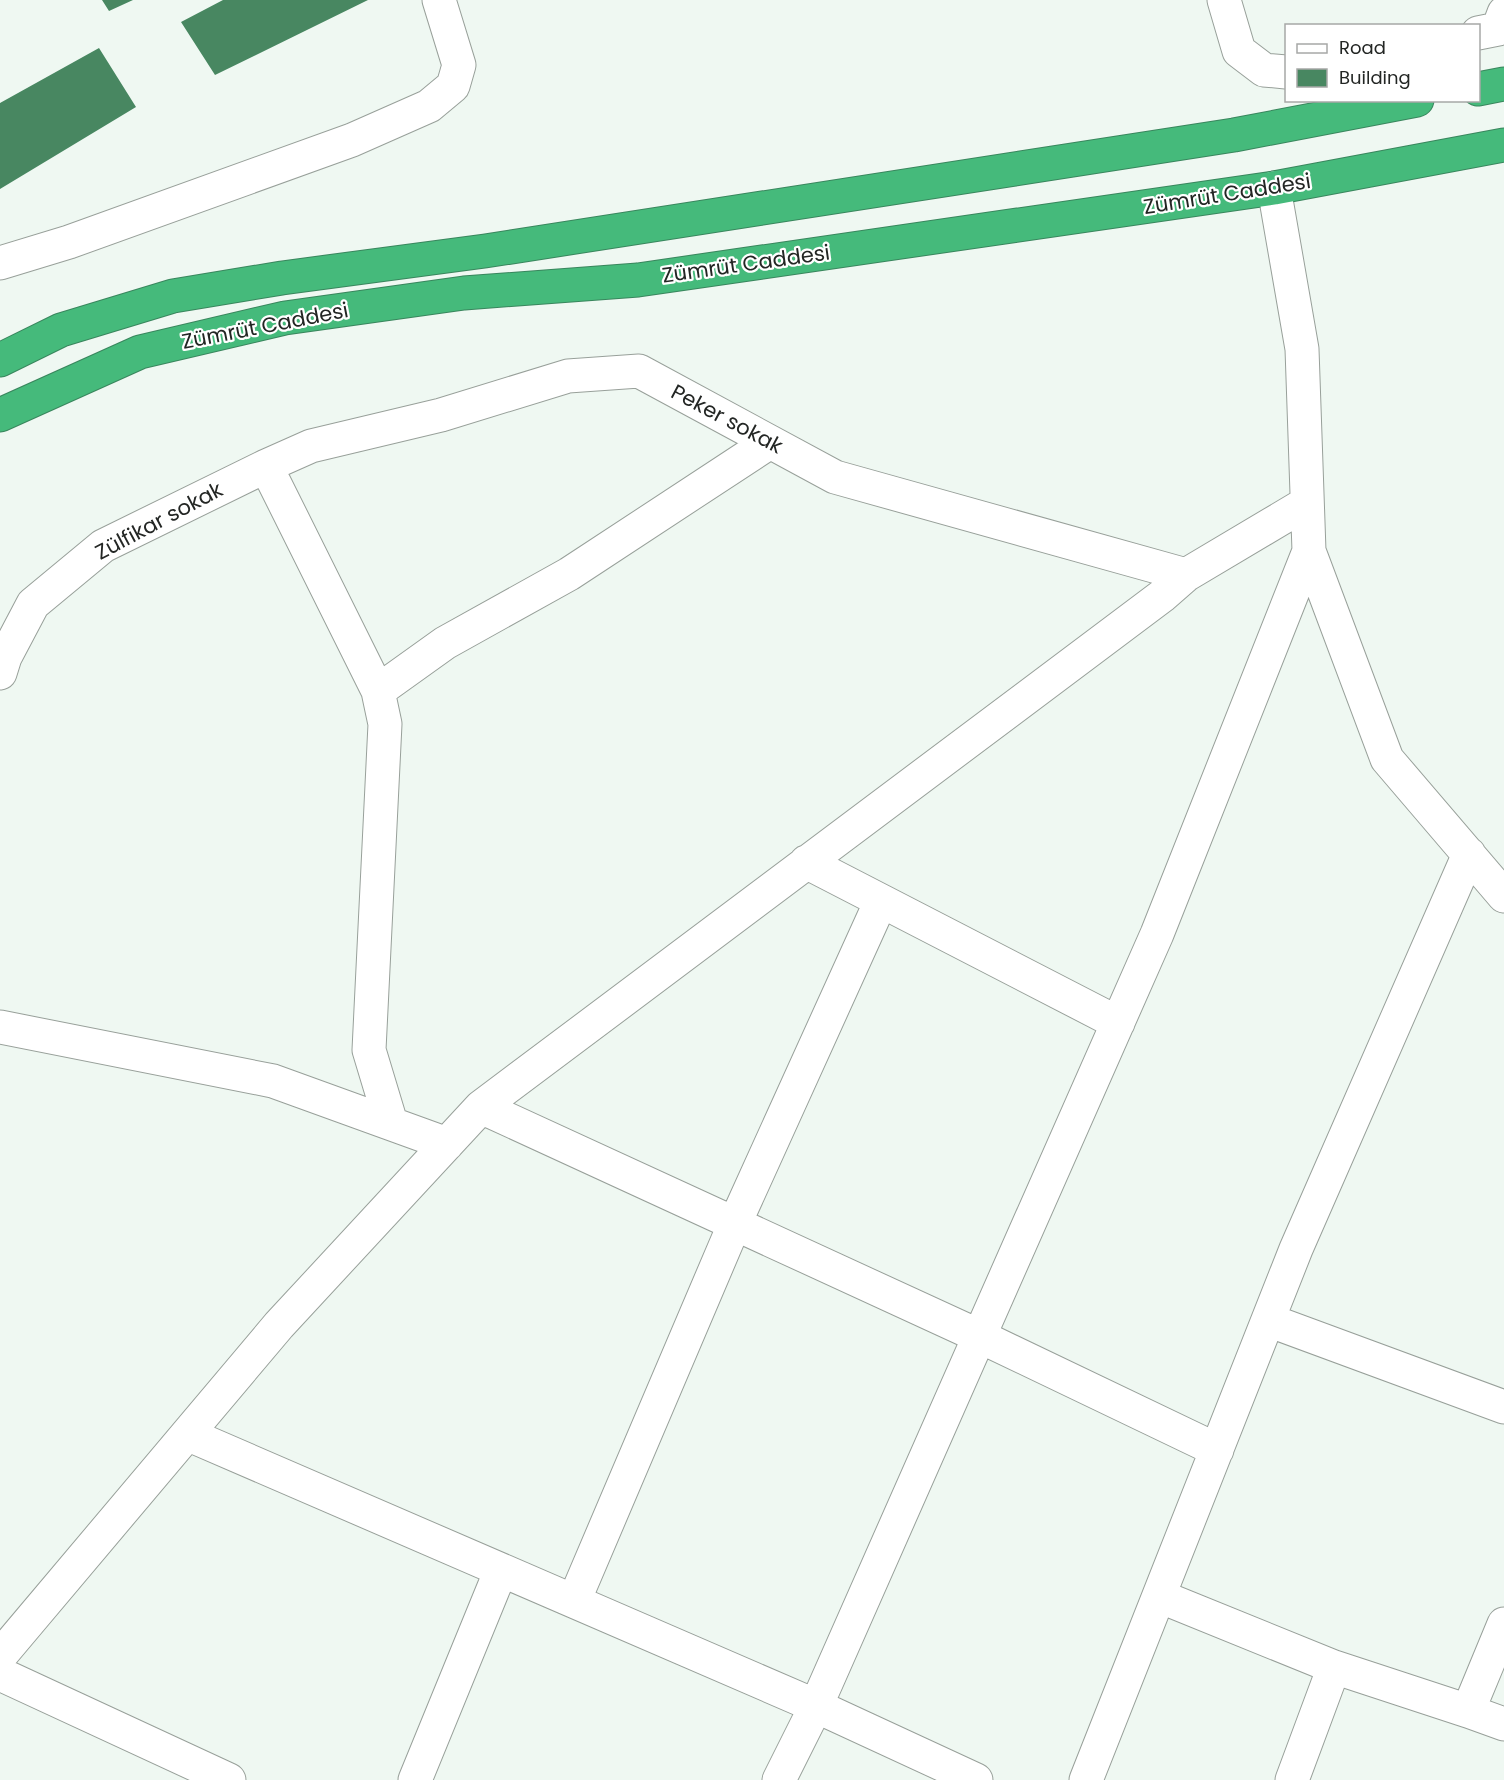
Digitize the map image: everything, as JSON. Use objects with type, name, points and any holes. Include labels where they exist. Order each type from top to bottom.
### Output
[{"type":"highway","points":[[1480,89],[1504,84]]},
{"type":"highway","points":[[0,360],[61,330],[173,296],[282,278],[485,251],[1199,141],[1405,102]]},
{"type":"highway","name":"Zümrüt Caddesi","points":[[0,415],[140,352],[285,318],[464,293],[638,280],[1274,188],[1504,146]]},
{"type":"street","points":[[0,263],[69,242],[352,140],[429,106],[453,86],[459,65],[440,0]]},
{"type":"street","points":[[1224,0],[1239,51],[1264,70],[1285,72]]},
{"type":"street","points":[[1274,188],[1302,349],[1309,551],[1387,759],[1504,896]]},
{"type":"street","name":"Peker sokak","points":[[266,466],[311,446],[441,415],[568,376],[639,371],[835,477],[1186,575]]},
{"type":"street","points":[[378,691],[446,643],[569,574],[770,442]]},
{"type":"street","points":[[266,466],[378,691],[385,724],[369,1050],[391,1123]]},
{"type":"street","name":"Zülfikar sokak","points":[[0,673],[4,657],[33,604],[103,546],[266,466]]},
{"type":"street","points":[[229,1780],[1,1656],[279,1325],[481,1107],[1162,596],[1186,575],[1307,503]]},
{"type":"street","points":[[779,1780],[816,1706],[1157,934],[1309,551]]},
{"type":"street","points":[[1086,1780],[1296,1249],[1469,854]]},
{"type":"street","points":[[806,862],[1118,1023]]},
{"type":"street","points":[[574,1601],[735,1223],[881,901]]},
{"type":"street","points":[[0,1027],[273,1081],[447,1143]]},
{"type":"street","points":[[481,1107],[980,1336],[1217,1450]]},
{"type":"street","points":[[1268,1320],[1504,1407]]},
{"type":"street","points":[[187,1434],[816,1706],[976,1780]]},
{"type":"street","points":[[415,1780],[501,1570]]},
{"type":"street","points":[[1159,1596],[1334,1667],[1504,1724]]},
{"type":"street","points":[[1468,1711],[1504,1624]]},
{"type":"street","points":[[1292,1780],[1334,1667]]},
{"type":"building","points":[[102,0],[133,0],[109,11]]},
{"type":"building","points":[[223,0],[368,0],[215,75],[181,22]]},
{"type":"building","points":[[99,48],[136,107],[0,189],[0,103]]}]
